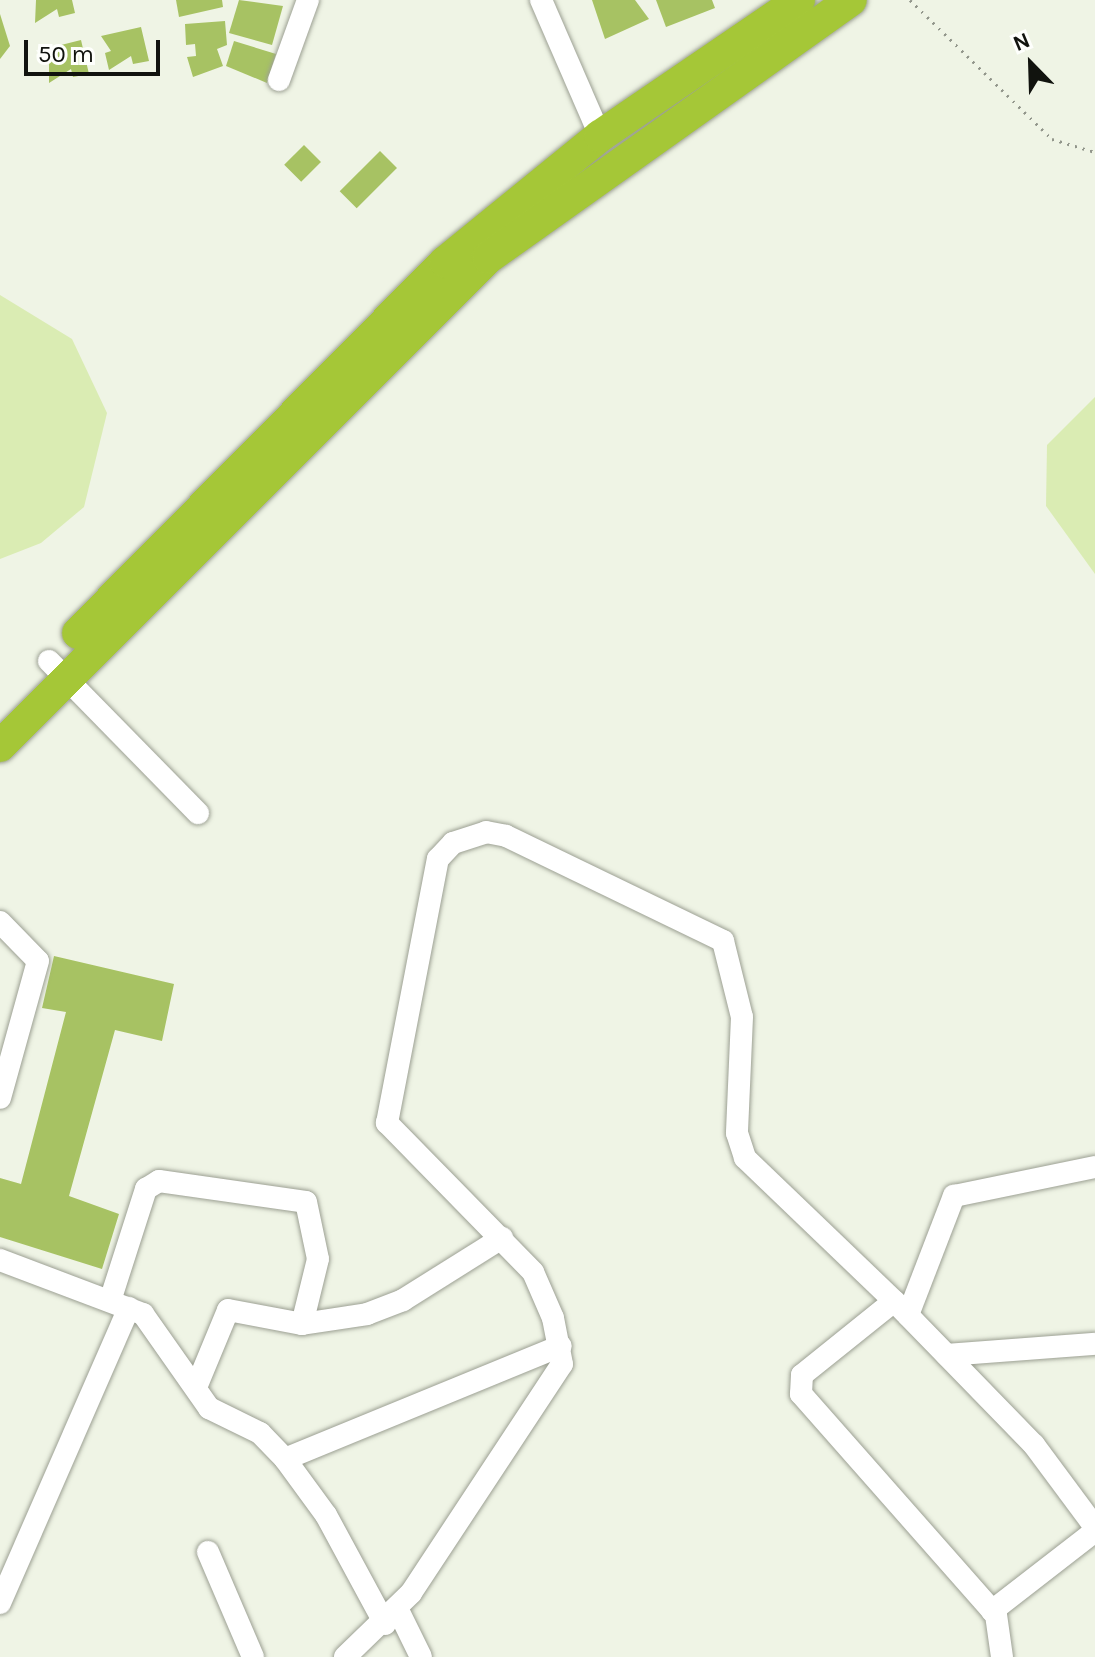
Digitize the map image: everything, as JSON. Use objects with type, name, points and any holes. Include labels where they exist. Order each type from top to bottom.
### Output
[{"type":"highway","points":[[0,746],[57,669],[445,262],[600,136],[799,0]]},
{"type":"highway","points":[[0,712],[57,669],[501,246],[851,0]]},
{"type":"street","points":[[279,80],[308,0]]},
{"type":"street","points":[[541,0],[600,136]]},
{"type":"street","points":[[57,669],[198,813]]},
{"type":"street","points":[[345,1657],[391,1617],[557,1378],[561,1346],[545,1291],[502,1238],[393,1134],[384,1109],[438,859],[453,843],[486,832],[723,941],[742,1017],[737,1125],[745,1158],[901,1308],[1034,1445],[1095,1529],[992,1611]]},
{"type":"street","points":[[0,922],[38,961],[0,1098]]},
{"type":"street","points":[[1002,1657],[992,1611],[797,1385],[901,1308],[954,1196],[1095,1167]]},
{"type":"street","points":[[0,1603],[119,1305],[146,1189],[159,1181],[306,1202],[318,1259],[302,1324]]},
{"type":"street","points":[[197,1385],[228,1310],[302,1324],[385,1308],[502,1238]]},
{"type":"street","points":[[0,1260],[143,1314],[197,1385],[209,1408],[260,1433],[285,1459],[421,1657]]},
{"type":"street","points":[[947,1355],[1095,1344]]},
{"type":"street","points":[[285,1459],[561,1346]]},
{"type":"street","points":[[208,1552],[253,1657]]},
{"type":"path","points":[[910,0],[1052,139],[1095,152]]},
{"type":"green space","points":[[0,295],[72,339],[107,413],[84,507],[41,543],[0,559]]},
{"type":"green space","points":[[1095,397],[1095,574],[1046,506],[1047,445]]},
{"type":"building","points":[[36,0],[72,0],[75,13],[59,17],[57,9],[35,23]]},
{"type":"building","points":[[176,0],[222,0],[223,7],[179,17]]},
{"type":"building","points":[[239,0],[283,6],[272,45],[229,33]]},
{"type":"building","points":[[592,0],[635,0],[649,19],[605,39]]},
{"type":"building","points":[[656,0],[712,0],[715,8],[666,27]]},
{"type":"building","points":[[0,14],[10,46],[0,59]]},
{"type":"building","points":[[225,21],[227,45],[217,49],[223,66],[193,77],[187,57],[196,56],[195,44],[186,45],[185,24]]},
{"type":"building","points":[[141,27],[149,61],[133,64],[131,56],[109,70],[105,53],[111,51],[101,36]]},
{"type":"building","points":[[81,40],[89,74],[73,77],[71,69],[49,83],[49,57],[41,50]]},
{"type":"building","points":[[234,41],[276,54],[267,83],[226,66]]},
{"type":"building","points":[[304,145],[321,162],[301,182],[284,165]]},
{"type":"building","points":[[380,151],[397,168],[357,208],[340,191]]},
{"type":"building","points":[[54,956],[174,984],[162,1041],[115,1030],[69,1196],[119,1214],[102,1269],[0,1237],[0,1178],[21,1184],[66,1012],[42,1008]]}]
